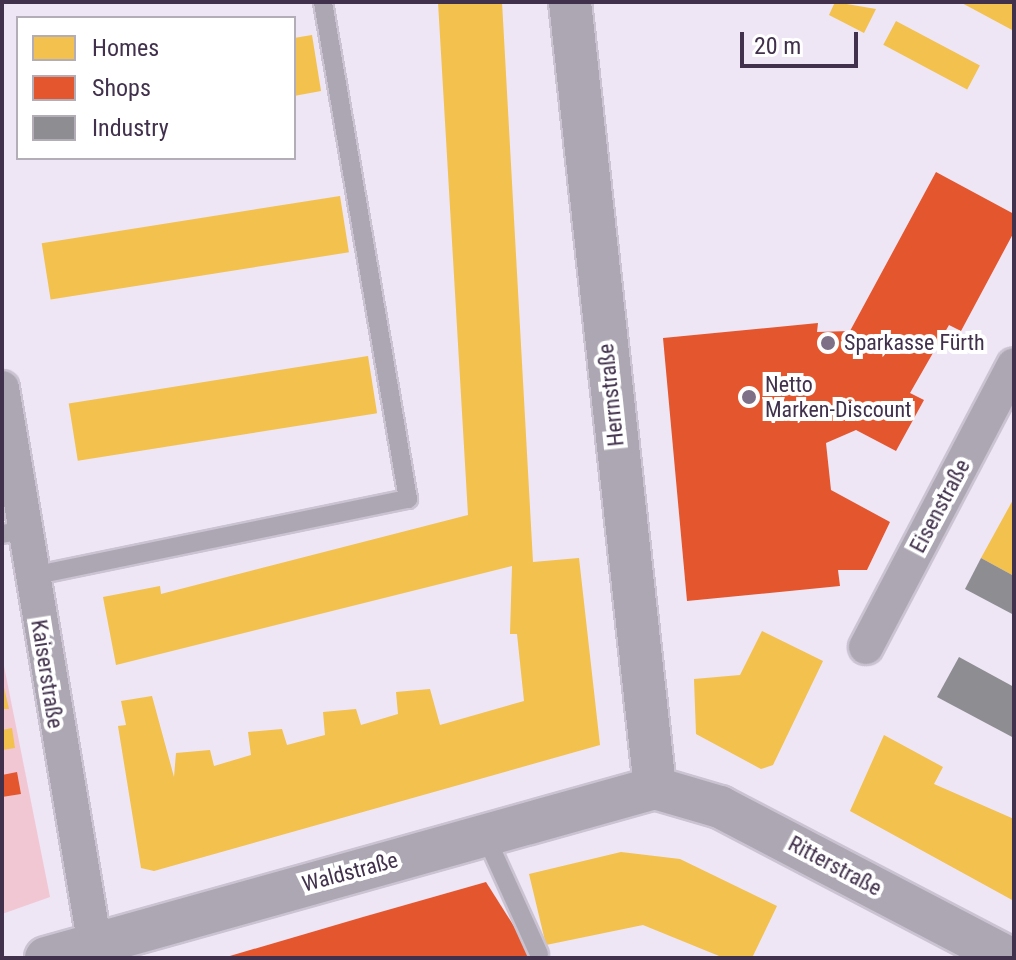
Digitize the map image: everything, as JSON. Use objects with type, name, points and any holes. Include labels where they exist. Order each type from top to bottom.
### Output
[{"type":"street","name":"Herrnstraße","points":[[570,2],[655,788]]},
{"type":"street","name":"Eisenstraße","points":[[866,647],[1014,365]]},
{"type":"street","name":"Kaiserstraße","points":[[2,388],[13,532],[32,576],[94,950]]},
{"type":"street","name":"Waldstraße","points":[[46,958],[94,950],[655,788]]},
{"type":"street","name":"Ritterstraße","points":[[655,788],[732,812],[1009,958]]},
{"type":"lane","points":[[32,576],[408,499],[323,2]]},
{"type":"lane","points":[[485,835],[539,954]]},
{"type":"shaded area","points":[[2,656],[50,897],[2,914]]},
{"type":"building: Homes","points":[[438,2],[502,2],[533,562],[579,558],[600,745],[154,871],[141,868],[118,726],[126,725],[121,701],[152,696],[174,777],[176,753],[210,750],[214,766],[251,755],[248,732],[282,729],[287,745],[325,735],[323,712],[356,709],[361,725],[398,714],[396,692],[430,689],[440,725],[524,701],[517,634],[510,634],[512,566],[116,665],[103,597],[160,586],[161,594],[468,515]]},
{"type":"building: Homes","points":[[835,2],[876,9],[864,33],[829,15]]},
{"type":"building: Homes","points":[[960,2],[1014,2],[1014,31]]},
{"type":"building: Homes","points":[[896,21],[980,66],[967,89],[883,45]]},
{"type":"building: Homes","points":[[312,35],[321,91],[296,96],[296,38]]},
{"type":"building: Homes","points":[[340,196],[349,252],[51,300],[42,243]]},
{"type":"building: Homes","points":[[368,356],[377,413],[78,461],[69,403]]},
{"type":"building: Homes","points":[[1014,498],[1014,576],[981,558]]},
{"type":"building: Homes","points":[[762,631],[823,661],[773,765],[761,769],[696,734],[694,679],[740,675]]},
{"type":"building: Homes","points":[[2,679],[9,709],[2,709]]},
{"type":"building: Homes","points":[[12,728],[15,748],[2,750],[2,730]]},
{"type":"building: Homes","points":[[884,735],[943,767],[934,784],[1014,819],[1014,901],[850,811]]},
{"type":"building: Homes","points":[[621,852],[680,859],[777,906],[752,958],[724,958],[643,925],[546,945],[529,874]]},
{"type":"building: Shops","points":[[936,172],[1014,214],[1014,232],[961,331],[949,325],[910,393],[924,400],[896,451],[856,430],[826,443],[831,490],[890,522],[867,570],[838,570],[840,586],[687,601],[663,338],[818,323],[817,332],[850,331]]},
{"type":"building: Shops","points":[[17,772],[21,794],[2,797],[2,775]]},
{"type":"building: Shops","points":[[486,882],[534,958],[223,958],[363,917]]},
{"type":"building: Industry","points":[[981,558],[1014,576],[1014,615],[965,589]]},
{"type":"building: Industry","points":[[959,657],[1014,687],[1014,738],[937,697]]},
{"type":"place","name":"Sparkasse Fürth","points":[[828,343]]},
{"type":"place","name":"Netto Marken-Discount","points":[[749,397]]}]
